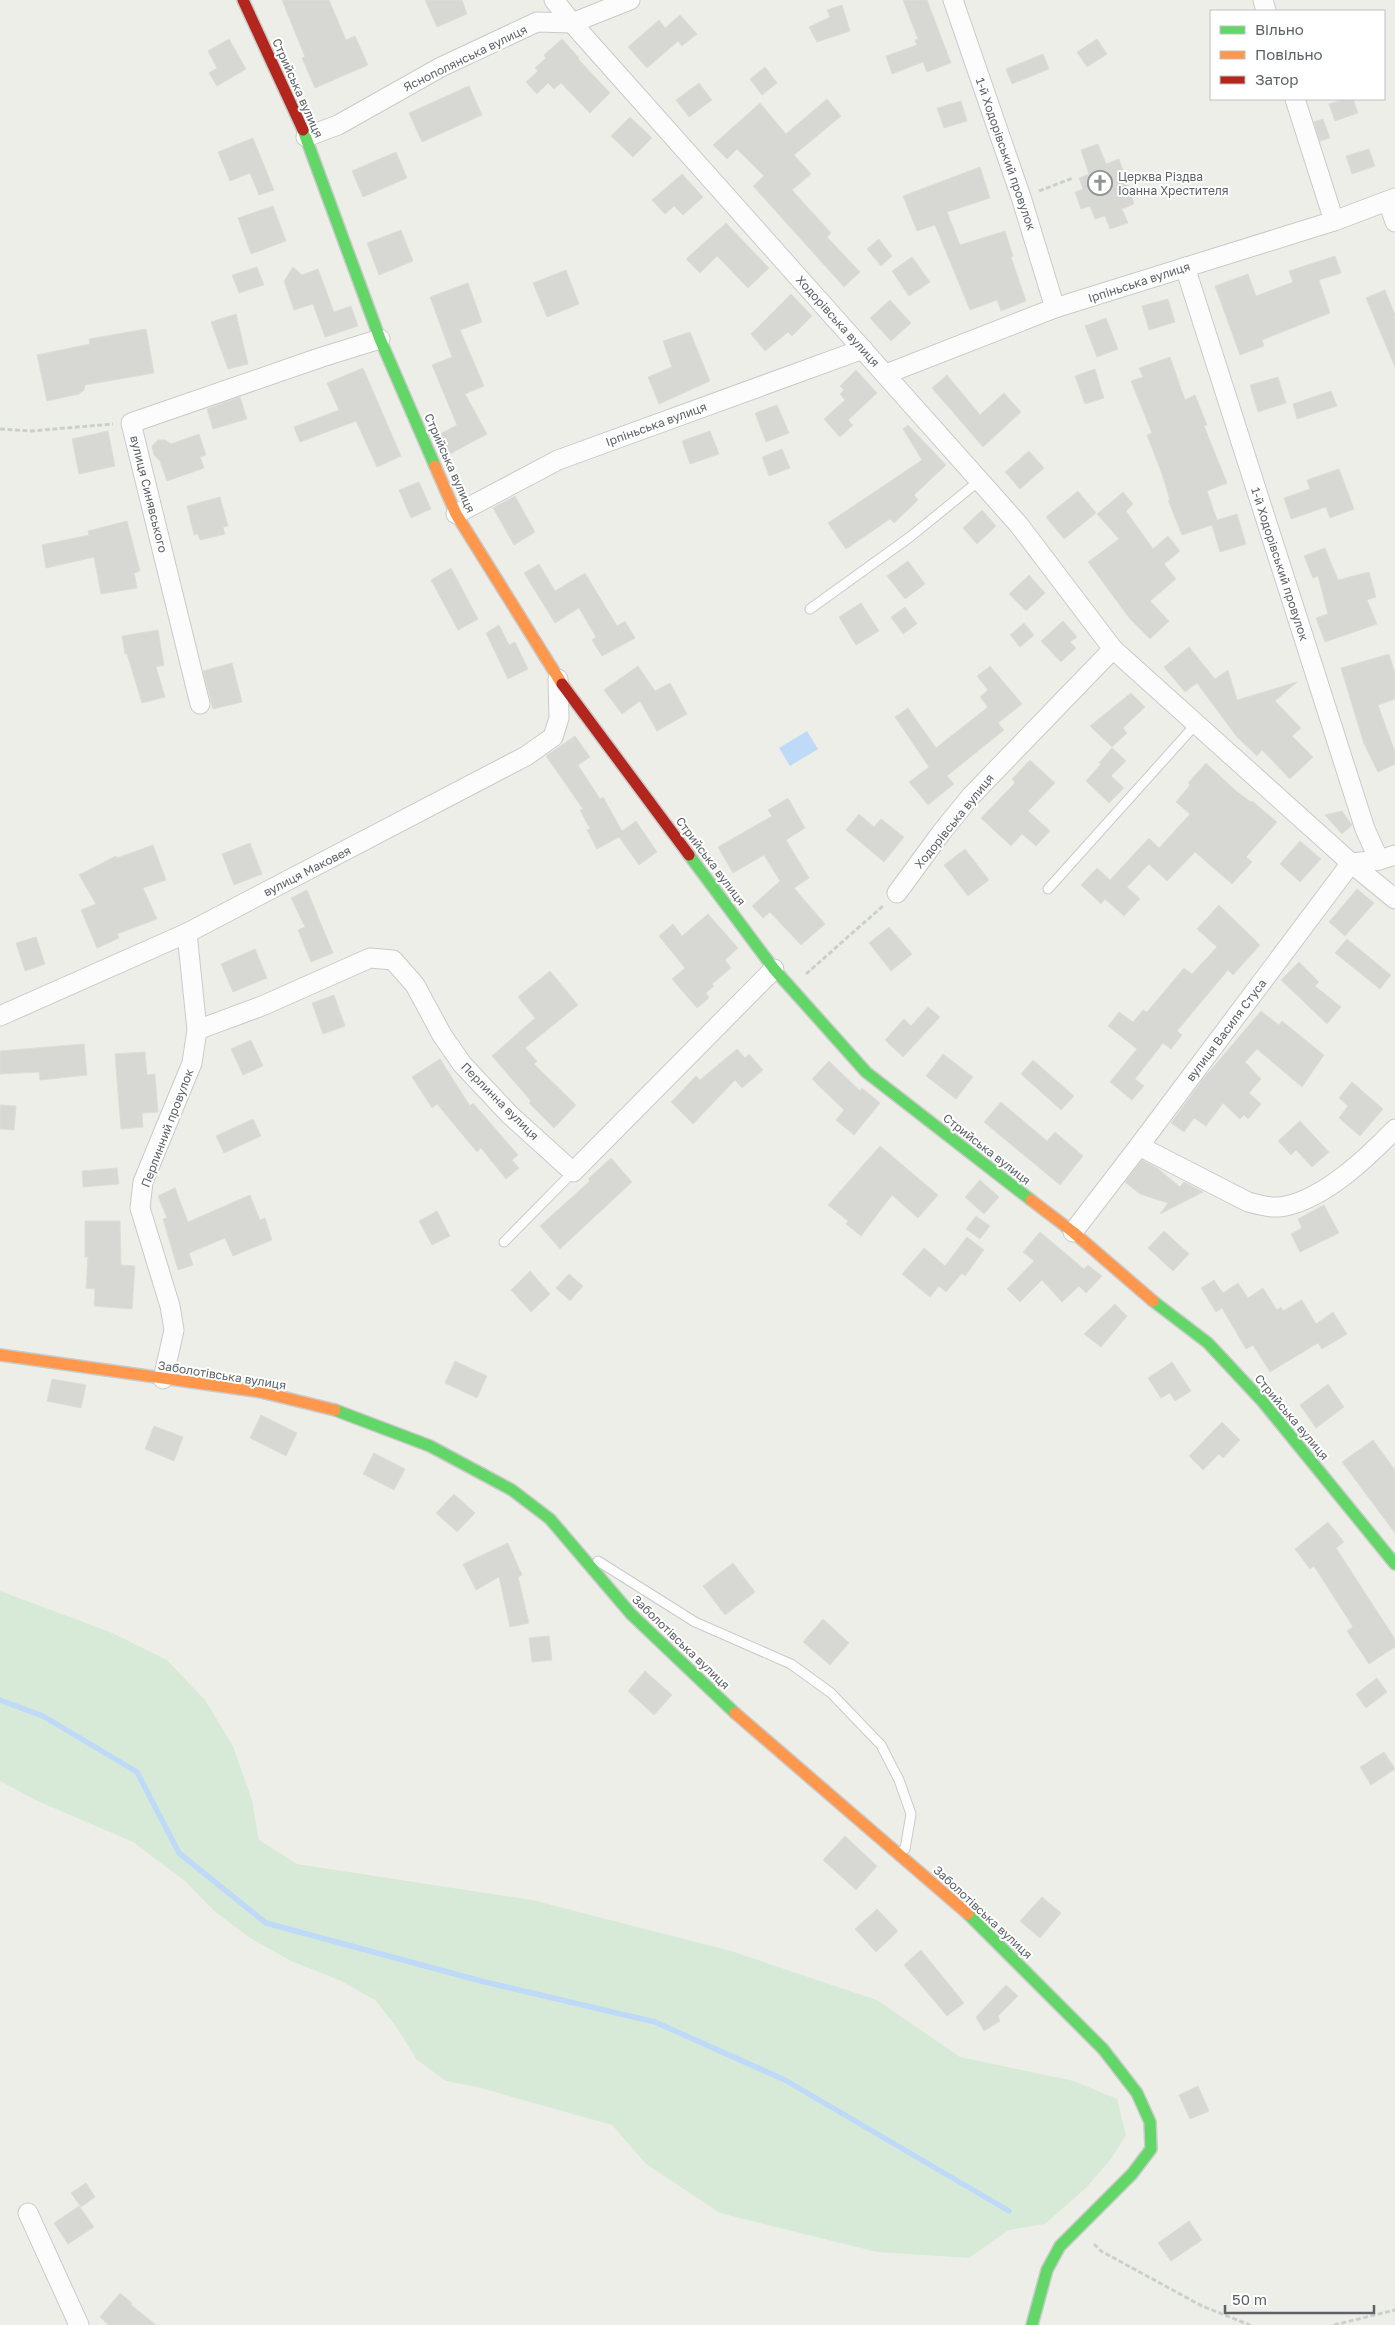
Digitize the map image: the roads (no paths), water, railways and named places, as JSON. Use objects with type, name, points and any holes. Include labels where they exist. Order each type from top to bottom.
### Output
[{"type":"street","name":"Стрийська вулиця","points":[[243,0],[306,137],[380,339],[456,514],[558,679],[774,969],[866,1072],[968,1153],[1073,1232],[1156,1303],[1208,1343],[1263,1402],[1395,1564]]},
{"type":"street","name":"Ходорівська вулиця","points":[[554,0],[572,23],[1019,525],[1113,649],[1351,863],[1395,899]]},
{"type":"street","name":"Яснополянська вулиця","points":[[306,137],[338,125],[441,67],[538,22],[572,23],[630,0]]},
{"type":"street","name":"1-й Ходорівський провулок","points":[[953,0],[1021,197],[1055,308]]},
{"type":"street","points":[[1295,100],[1334,221]]},
{"type":"street","name":"Ірпіньська вулиця","points":[[886,374],[1055,308],[1334,221],[1392,200]]},
{"type":"street","points":[[1392,200],[1395,222]]},
{"type":"street","name":"1-й Ходорівський провулок","points":[[1184,267],[1365,829],[1387,858]]},
{"type":"street","name":"вулиця Синявського","points":[[200,704],[131,423],[380,339]]},
{"type":"street","name":"Ірпіньська вулиця","points":[[456,514],[558,460],[863,349]]},
{"type":"street","name":"Ходорівська вулиця","points":[[897,893],[971,796],[1113,649]]},
{"type":"street","name":"вулиця Маковея","points":[[0,1016],[187,933],[508,765],[553,738],[559,718],[558,679]]},
{"type":"street","points":[[1351,863],[1387,858]]},
{"type":"street","name":"вулиця Василя Стуса","points":[[1073,1232],[1351,863]]},
{"type":"street","name":"Перлинний провулок","points":[[162,1379],[174,1330],[170,1306],[140,1208],[143,1182],[192,1063],[197,1030],[187,933]]},
{"type":"street","name":"Перлинна вулиця","points":[[197,1030],[262,1006],[370,958],[393,960],[415,985],[442,1035],[462,1064],[510,1115],[574,1172]]},
{"type":"street","points":[[574,1172],[774,969]]},
{"type":"street","points":[[1139,1146],[1248,1202],[1266,1206],[1284,1206],[1305,1200],[1329,1186],[1368,1157],[1395,1129]]},
{"type":"street","name":"Заболотівська вулиця","points":[[0,1355],[261,1392],[344,1413],[430,1446],[512,1490],[550,1519],[631,1614],[742,1720],[898,1852],[986,1931],[1103,2049],[1137,2093],[1150,2122],[1151,2150],[1132,2174],[1060,2246],[1047,2270],[1032,2325]]},
{"type":"street","points":[[28,2213],[79,2325]]},
{"type":"lane","points":[[810,609],[910,537],[980,480]]},
{"type":"lane","points":[[1048,889],[1196,724]]},
{"type":"lane","points":[[504,1242],[574,1172]]},
{"type":"lane","points":[[575,1547],[695,1622],[791,1664],[831,1693],[881,1744],[899,1780],[911,1814],[905,1848],[898,1852]]},
{"type":"water","points":[[807,731],[818,749],[790,766],[779,748]]},
{"type":"waterway","points":[[0,1700],[43,1716],[137,1772],[179,1853],[266,1923],[481,1981],[655,2022],[785,2080],[1009,2211]]},
{"type":"place","name":"Церква Різдва Іоанна Хрестителя","points":[[1100,183]]}]
